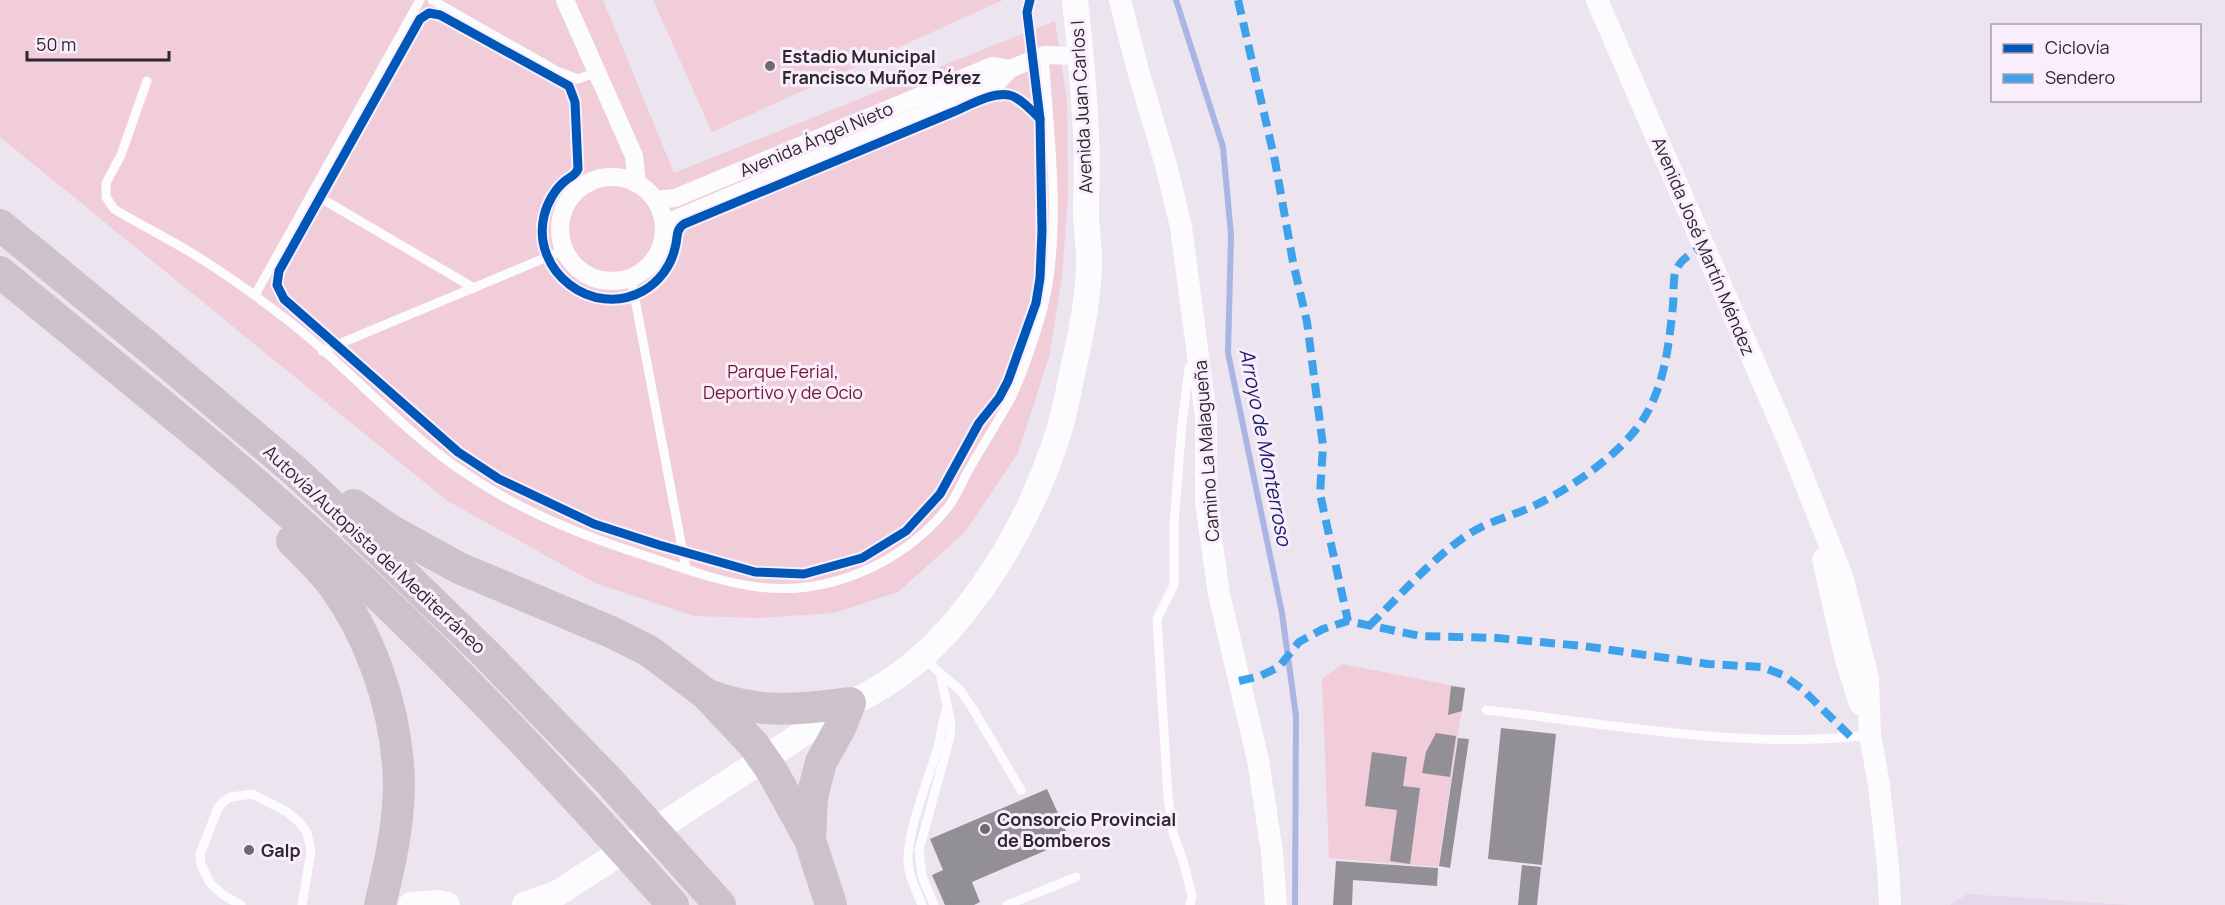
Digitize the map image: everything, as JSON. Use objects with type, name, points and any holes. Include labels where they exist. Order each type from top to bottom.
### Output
[{"type":"highway","name":"Autovía/Autopista del Mediterráneo","points":[[0,225],[295,471],[485,653],[610,782],[720,905]]},
{"type":"highway","name":"Autovía/Autopista del Mediterráneo","points":[[0,272],[240,471],[330,550],[505,719],[673,905]]},
{"type":"highway","points":[[240,471],[285,533],[331,582],[343,599],[370,653],[384,690],[393,726],[399,766],[395,834],[380,905]]},
{"type":"highway","points":[[295,471],[365,512],[390,530],[459,568],[611,632],[649,651],[706,694],[754,745],[764,760],[810,840],[831,905]]},
{"type":"highway","points":[[706,694],[727,702],[762,709],[808,708],[850,703],[840,728],[821,762],[812,797],[810,840]]},
{"type":"main road","name":"Avenida Juan Carlos I","points":[[525,905],[553,899],[850,703],[863,687],[924,659],[951,605],[987,556],[1016,498],[1037,447],[1064,350],[1076,261],[1086,215],[1087,137],[1075,0]]},
{"type":"main road","points":[[411,905],[438,903],[447,905]]},
{"type":"street","points":[[565,0],[634,156],[637,183]]},
{"type":"street","name":"Camino La Malagueña","points":[[1120,0],[1181,227],[1206,416],[1206,503],[1219,594],[1258,760],[1272,852],[1276,905]]},
{"type":"street","name":"Avenida José Martín Méndez","points":[[1597,0],[1786,436],[1808,493],[1846,660],[1870,735],[1879,785],[1890,905]]},
{"type":"street","name":"Avenida Ángel Nieto","points":[[664,224],[998,83],[1010,69],[1044,55],[1081,56]]},
{"type":"street","name":"Avenida Ángel Nieto","points":[[656,200],[675,198],[992,66],[1010,69]]},
{"type":"street","points":[[603,177],[626,179],[637,183],[656,200],[664,224],[664,235],[657,257],[650,266],[631,278],[620,281],[597,279],[578,268],[564,250],[560,227],[566,204],[581,187],[603,177]]},
{"type":"lane","points":[[255,295],[420,0]]},
{"type":"lane","points":[[432,0],[557,71],[578,79],[597,72]]},
{"type":"lane","points":[[147,81],[122,155],[106,183],[105,190],[109,204],[192,253],[255,295],[291,322],[409,429],[466,474],[517,505],[590,538],[716,579],[785,590],[819,586],[855,575],[887,560],[920,537],[948,508],[1011,397],[1046,296],[1051,251],[1053,194],[1044,55]]},
{"type":"lane","points":[[312,193],[474,288]]},
{"type":"lane","points":[[322,351],[564,250]]},
{"type":"lane","points":[[631,278],[686,569]]},
{"type":"lane","points":[[1190,905],[1192,896],[1173,832],[1168,798],[1157,619],[1174,585],[1174,523],[1182,424],[1189,368],[1199,361]]},
{"type":"lane","points":[[924,659],[951,724],[950,737],[919,850],[921,876],[934,905]]},
{"type":"lane","points":[[924,659],[960,690],[1021,790]]},
{"type":"lane","points":[[922,905],[907,859],[910,838],[938,746],[946,710]]},
{"type":"lane","points":[[1486,710],[1713,737],[1809,739],[1870,735]]},
{"type":"lane","points":[[241,905],[223,895],[210,883],[201,864],[200,854],[218,808],[224,801],[231,797],[252,794],[287,812],[307,833],[311,851],[302,905]]},
{"type":"lane","points":[[1007,905],[1077,877]]},
{"type":"shaded area","points":[[1967,894],[2129,905],[1950,905]]},
{"type":"green space","name":"Parque Ferial, Deportivo y de Ocio","points":[[0,0],[603,0],[674,173],[1055,21],[1067,100],[1068,195],[1062,277],[1049,357],[1018,453],[965,532],[898,592],[834,613],[760,618],[694,616],[595,583],[446,500],[0,137]]},
{"type":"green space","name":"Estadio Municipal Francisco Muñoz Pérez","points":[[653,0],[1003,0],[712,132]]},
{"type":"green space","points":[[1342,664],[1465,688],[1438,867],[1329,858],[1322,679]]},
{"type":"building","points":[[1451,686],[1465,688],[1462,711],[1448,715]]},
{"type":"building","points":[[1501,728],[1556,734],[1542,865],[1488,859]]},
{"type":"building","points":[[1436,733],[1456,736],[1450,777],[1422,773],[1426,752]]},
{"type":"building","points":[[1458,738],[1469,739],[1450,868],[1439,866]]},
{"type":"building","points":[[1372,752],[1407,757],[1403,786],[1420,788],[1410,864],[1390,861],[1397,810],[1365,806]]},
{"type":"building","points":[[1047,789],[1070,840],[972,882],[980,902],[974,905],[945,905],[932,875],[943,870],[930,839]]},
{"type":"building","points":[[1336,861],[1438,868],[1437,886],[1353,880],[1352,905],[1333,905]]},
{"type":"building","points":[[1522,865],[1541,867],[1537,905],[1518,905]]},
{"type":"waterway","name":"Arroyo de Monterroso","points":[[1176,0],[1223,147],[1231,235],[1228,353],[1282,613],[1296,716],[1295,905]]},
{"type":"marked path","points":[[1238,0],[1275,161],[1293,262],[1307,322],[1323,446],[1320,494],[1348,621]]},
{"type":"marked path","points":[[1369,626],[1430,565],[1455,544],[1483,526],[1527,509],[1559,493],[1608,458],[1634,432],[1651,405],[1665,363],[1675,273],[1683,260],[1704,245]]},
{"type":"marked path","points":[[1239,681],[1260,676],[1279,667],[1299,642],[1323,629],[1348,621],[1420,636],[1497,638],[1583,646],[1708,664],[1762,667],[1783,675],[1801,688],[1851,737]]},
{"type":"cycle path","points":[[1030,0],[1027,12],[1040,119]]},
{"type":"cycle path","points":[[429,13],[440,15],[569,86],[575,102],[578,169],[558,188],[549,201],[544,216],[542,236],[547,255],[556,271],[570,285],[586,294],[604,299],[624,298],[643,291],[654,283],[671,261],[678,232],[684,224],[981,100],[995,95],[1009,95],[1022,102],[1040,119],[1042,231],[1040,278],[1036,303],[1008,381],[999,398],[979,423],[940,494],[906,531],[862,558],[804,574],[755,572],[594,524],[499,479],[458,452],[284,299],[277,285],[279,271],[420,19],[429,13]]},
{"type":"place","name":"Estadio Municipal Francisco Muñoz Pérez","points":[[770,66]]},
{"type":"place","name":"Consorcio Provincial de Bomberos","points":[[985,829]]},
{"type":"place","name":"Galp","points":[[249,850]]}]
